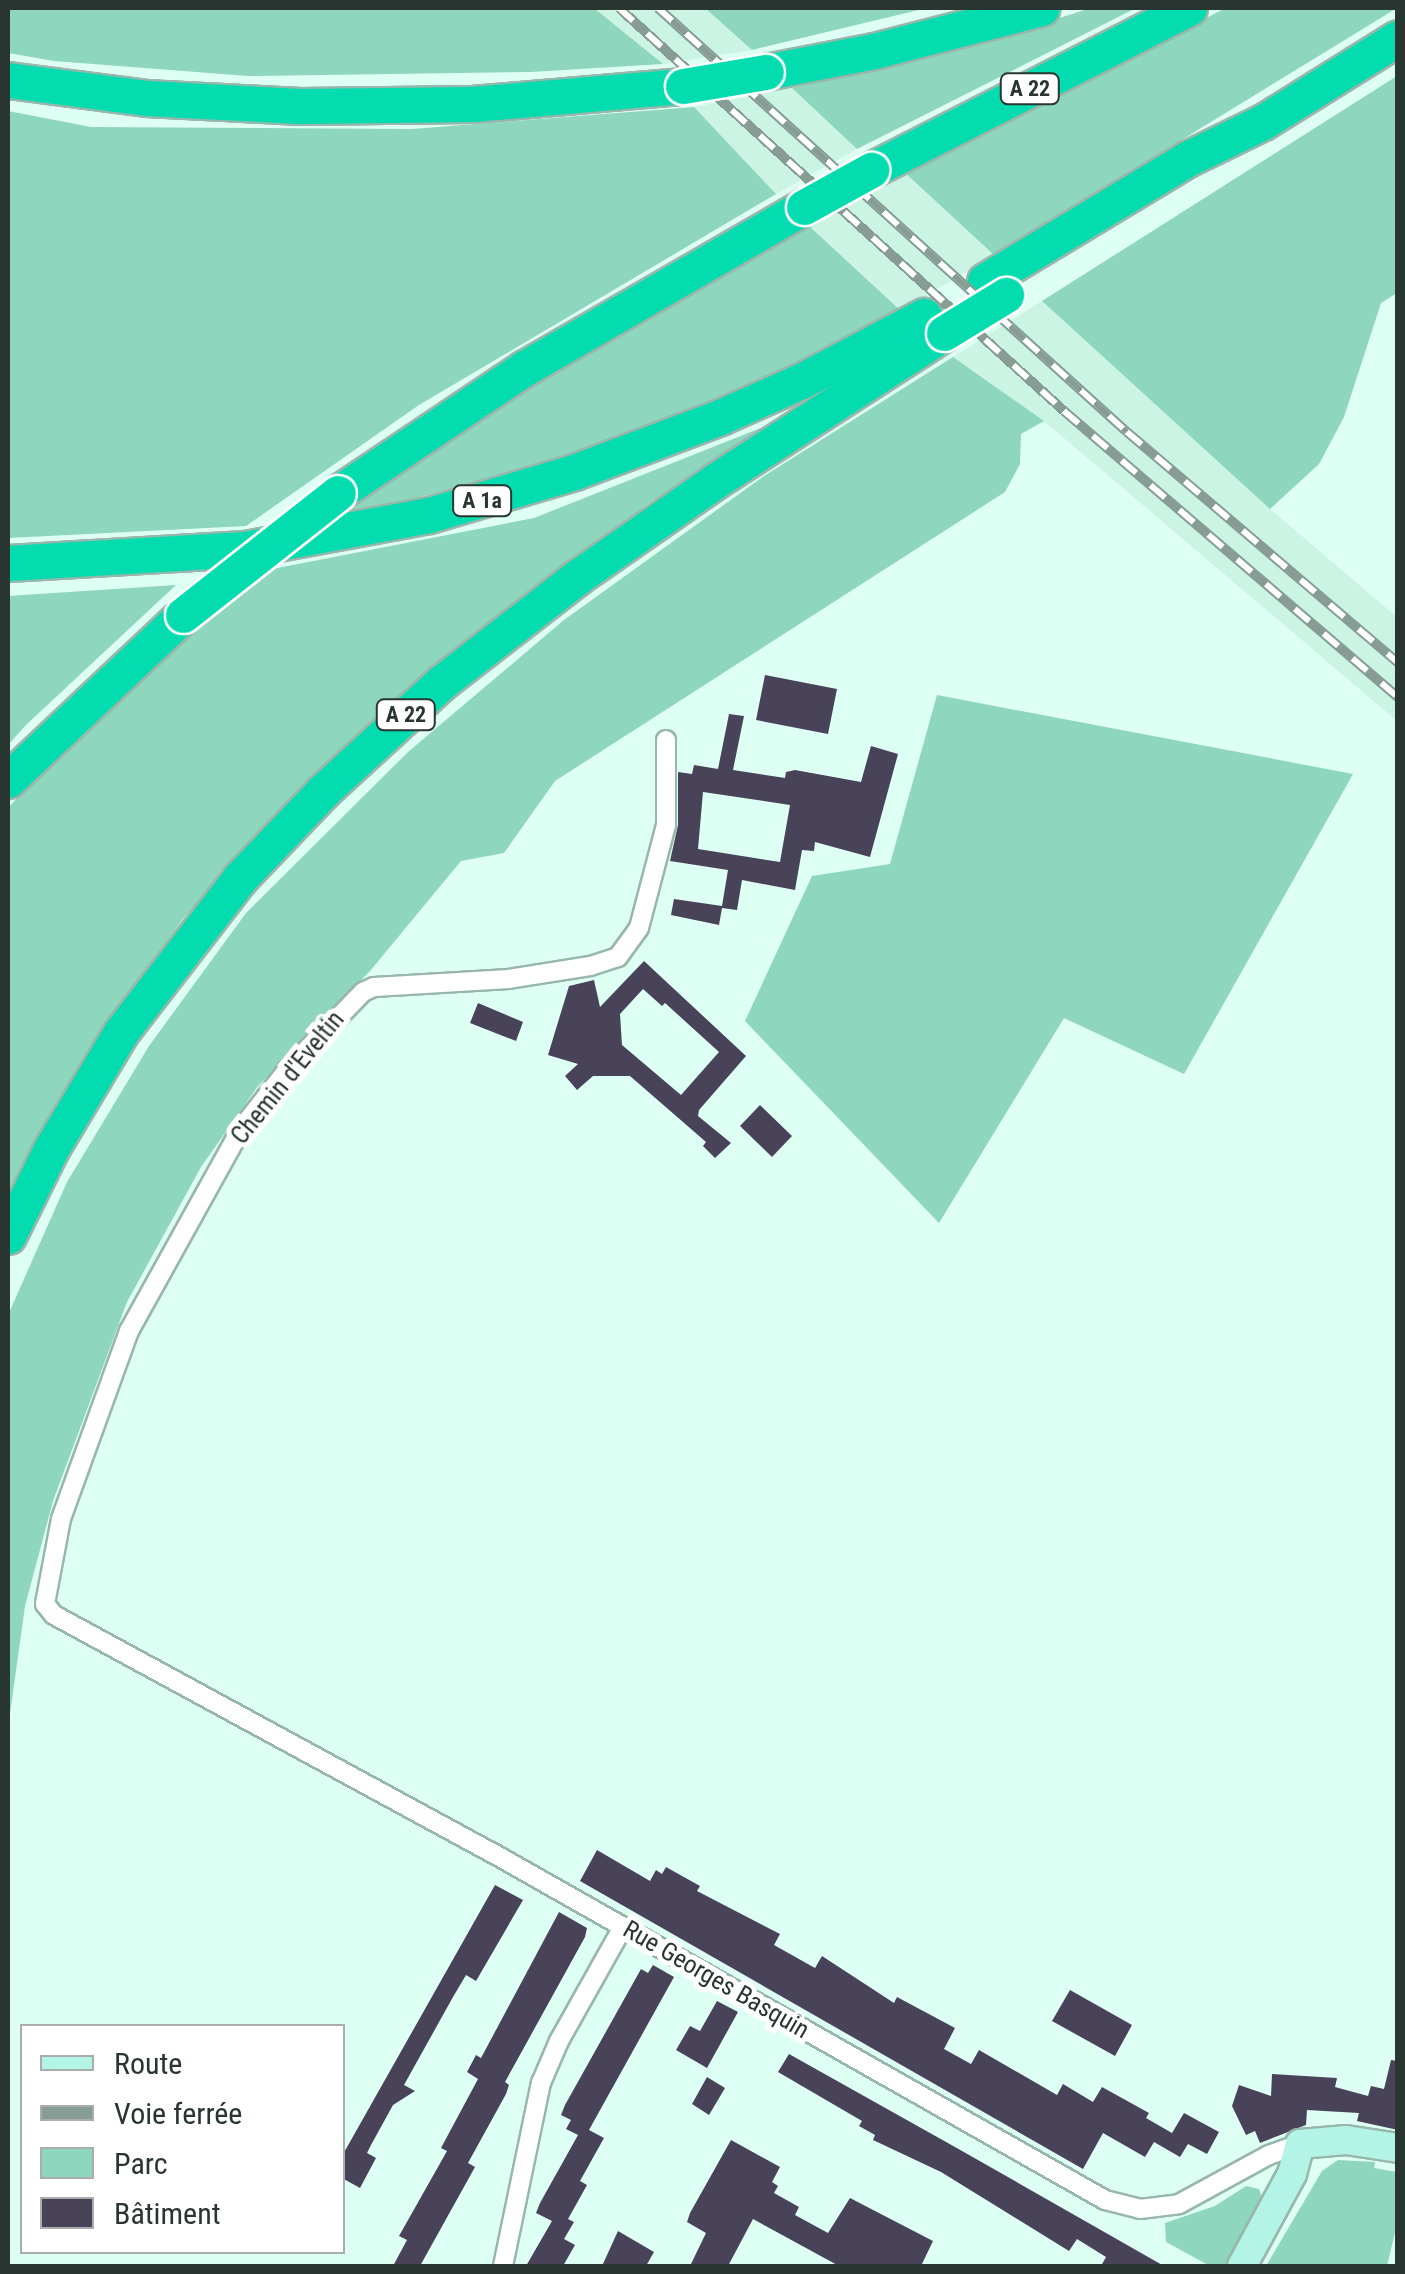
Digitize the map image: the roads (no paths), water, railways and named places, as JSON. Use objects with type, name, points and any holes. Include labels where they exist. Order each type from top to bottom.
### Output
[{"type":"highway","points":[[8,80],[146,98],[300,106],[472,104],[683,86],[874,51],[1042,8]]},
{"type":"highway","name":"A 22","points":[[8,780],[184,616],[338,493],[525,368],[804,206],[1189,8]]},
{"type":"highway","name":"A 22","points":[[8,1236],[59,1135],[131,1018],[240,878],[322,791],[442,682],[576,578],[934,324],[1202,175],[1263,122],[1398,38]]},
{"type":"highway","name":"A 1a","points":[[8,563],[246,549],[430,516],[528,488],[720,418],[934,324]]},
{"type":"street","name":"Chemin d'Eveltin","points":[[54,1614],[45,1604],[46,1587],[61,1520],[128,1331],[241,1128],[351,1000],[374,987],[510,979],[590,966],[618,957],[638,928],[666,825],[666,740]]},
{"type":"street","name":"Rue Georges Basquin","points":[[54,1614],[1116,2204],[1154,2209],[1179,2204],[1270,2154],[1300,2144],[1346,2140],[1398,2148]]},
{"type":"street","points":[[502,2266],[541,2082],[623,1927]]},
{"type":"street","points":[[1242,2266],[1292,2174],[1300,2144]]},
{"type":"railway","points":[[619,8],[1064,411],[1398,697]]},
{"type":"railway","points":[[658,8],[1127,432],[1398,663]]}]
